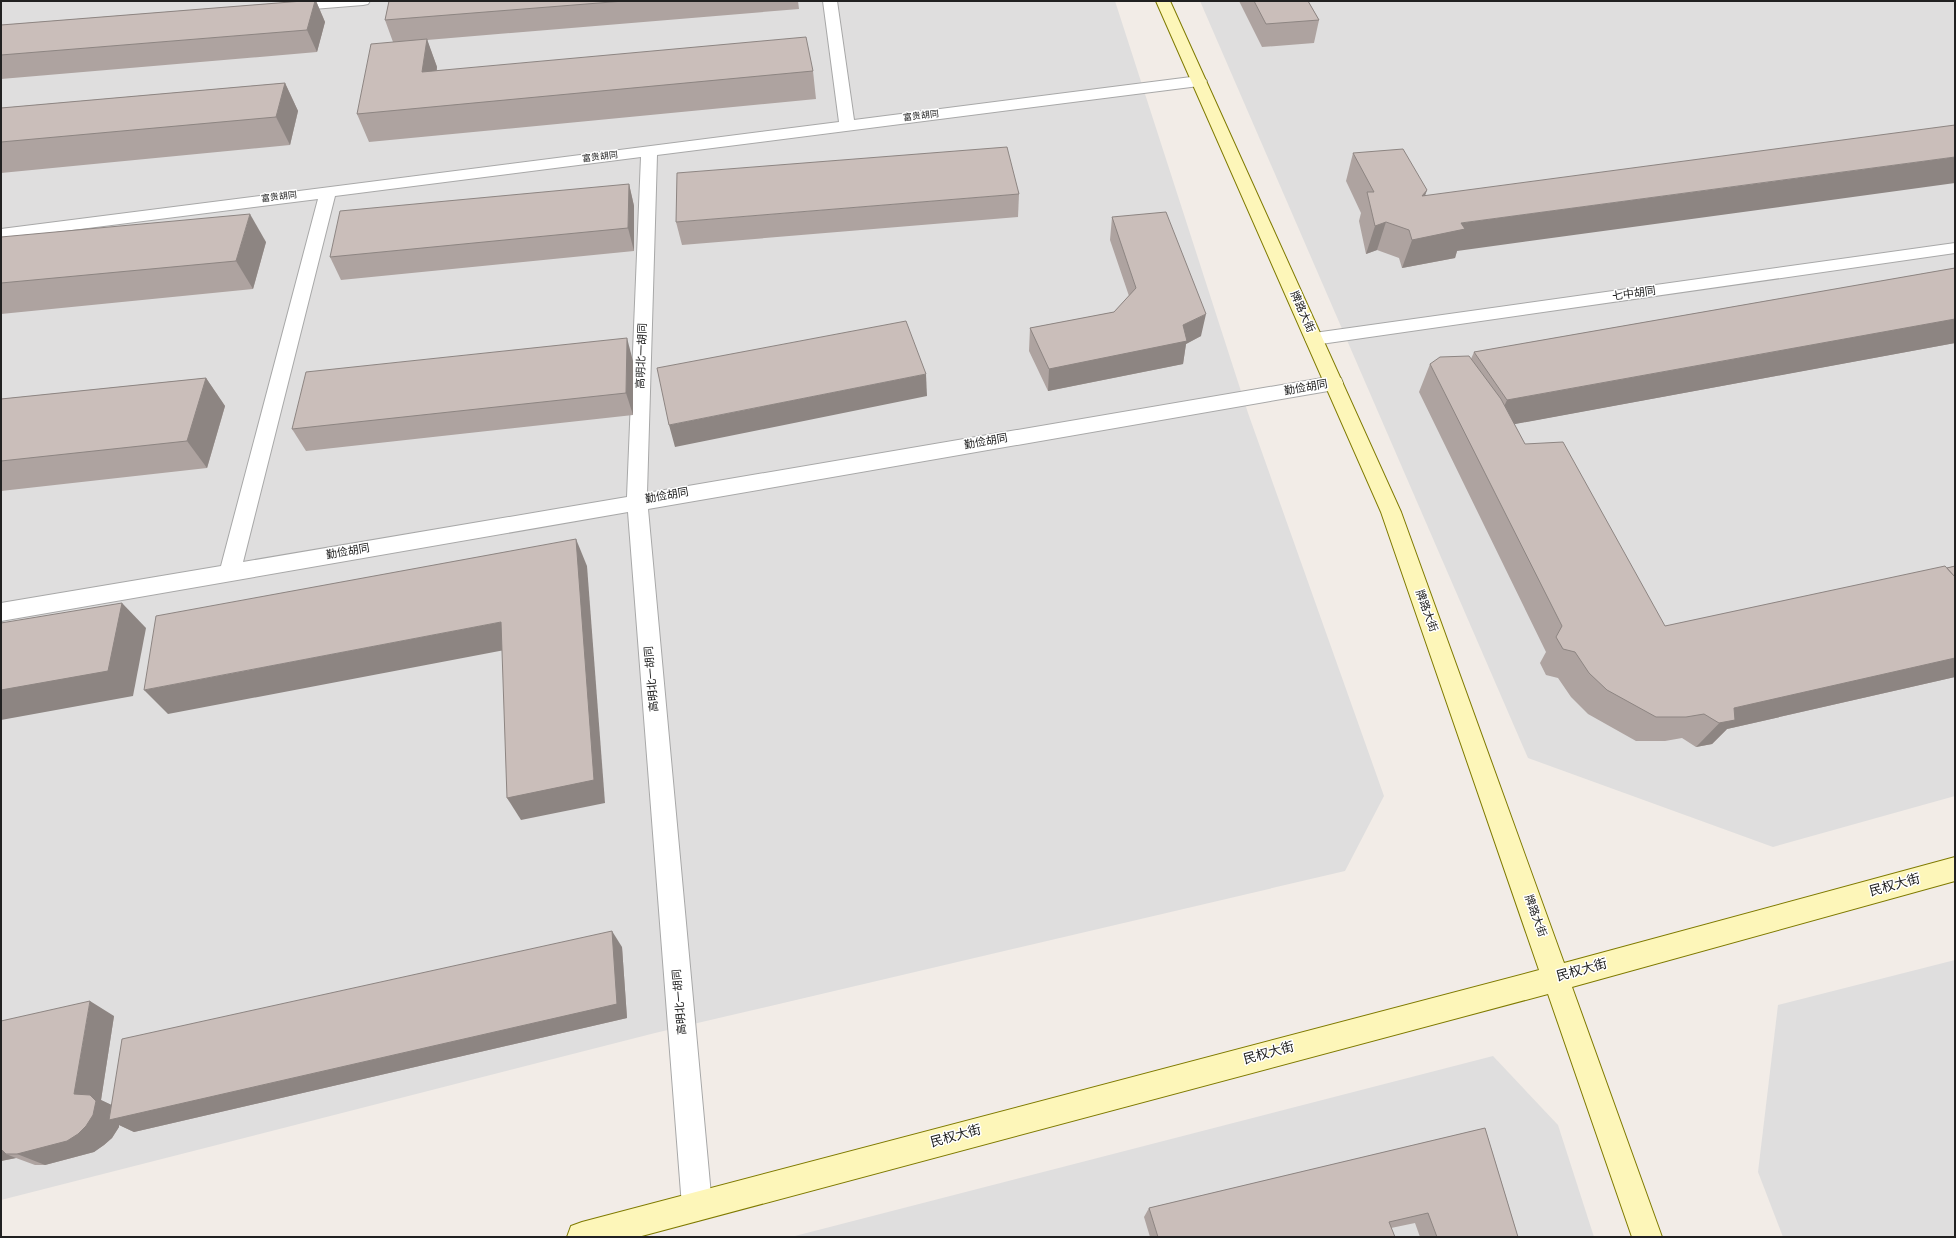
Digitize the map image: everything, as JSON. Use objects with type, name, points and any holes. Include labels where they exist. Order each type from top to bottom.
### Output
[{"type":"street","name":"牌路大街","points":[[1163,1],[1391,512],[1648,1237]]},
{"type":"street","name":"民权大街","points":[[582,1237],[1557,978],[1955,869]]},
{"type":"lane","points":[[276,8],[363,1]]},
{"type":"lane","points":[[830,1],[847,126]]},
{"type":"lane","name":"富贵胡同","points":[[1,234],[649,150],[1199,81]]},
{"type":"lane","name":"高明北一胡同","points":[[649,150],[637,502],[697,1206]]},
{"type":"lane","points":[[230,572],[328,191]]},
{"type":"lane","name":"七中胡同","points":[[1314,339],[1955,248]]},
{"type":"lane","name":"勤俭胡同","points":[[1,612],[1334,383]]},
{"type":"shaded area","points":[[1,1],[1115,1],[1248,413],[1384,796],[1345,871],[655,1033],[1,1200]]},
{"type":"shaded area","points":[[1200,1],[1955,1],[1955,796],[1773,847],[1528,758]]},
{"type":"shaded area","points":[[1955,960],[1955,1237],[1783,1237],[1758,1172],[1778,1005]]},
{"type":"shaded area","points":[[1493,1056],[1558,1125],[1594,1237],[791,1237]]},
{"type":"building","points":[[315,1],[307,30],[1,55],[1,25]]},
{"type":"building","points":[[389,1],[624,1],[385,20]]},
{"type":"building","points":[[1254,1],[1308,1],[1319,20],[1266,24]]},
{"type":"building","points":[[806,37],[813,71],[357,114],[371,44],[427,39],[422,72]]},
{"type":"building","points":[[285,83],[276,117],[1,142],[1,108]]},
{"type":"building","points":[[1955,125],[1955,157],[1461,223],[1465,229],[1412,240],[1409,230],[1386,222],[1375,226],[1367,192],[1374,192],[1353,153],[1403,149],[1427,190],[1422,196]]},
{"type":"building","points":[[1007,147],[1019,194],[676,222],[677,173]]},
{"type":"building","points":[[629,184],[628,228],[330,257],[340,211]]},
{"type":"building","points":[[1166,212],[1206,314],[1183,325],[1187,341],[1049,369],[1030,328],[1114,312],[1136,288],[1112,217]]},
{"type":"building","points":[[250,214],[236,261],[1,283],[1,237]]},
{"type":"building","points":[[1955,268],[1955,319],[1507,400],[1474,352]]},
{"type":"building","points":[[906,321],[926,374],[669,425],[657,368]]},
{"type":"building","points":[[627,338],[626,393],[292,429],[306,372]]},
{"type":"building","points":[[1469,356],[1501,399],[1525,444],[1563,442],[1665,626],[1945,566],[1955,577],[1955,658],[1734,708],[1735,720],[1719,723],[1704,714],[1686,717],[1656,717],[1607,690],[1589,673],[1575,652],[1563,649],[1556,637],[1562,626],[1430,364],[1440,357]]},
{"type":"building","points":[[206,378],[187,441],[1,461],[1,399]]},
{"type":"building","points":[[576,539],[594,780],[507,798],[501,622],[144,690],[156,616]]},
{"type":"building","points":[[1955,566],[1955,577],[1947,568]]},
{"type":"building","points":[[122,603],[108,671],[1,690],[1,623]]},
{"type":"building","points":[[612,931],[617,1004],[109,1120],[122,1039]]},
{"type":"building","points":[[90,1001],[74,1094],[90,1095],[96,1101],[93,1115],[86,1126],[78,1134],[67,1141],[17,1154],[6,1154],[1,1149],[1,1021]]},
{"type":"building","points":[[1485,1128],[1518,1237],[1437,1237],[1428,1213],[1389,1222],[1395,1237],[1158,1237],[1149,1208]]}]
